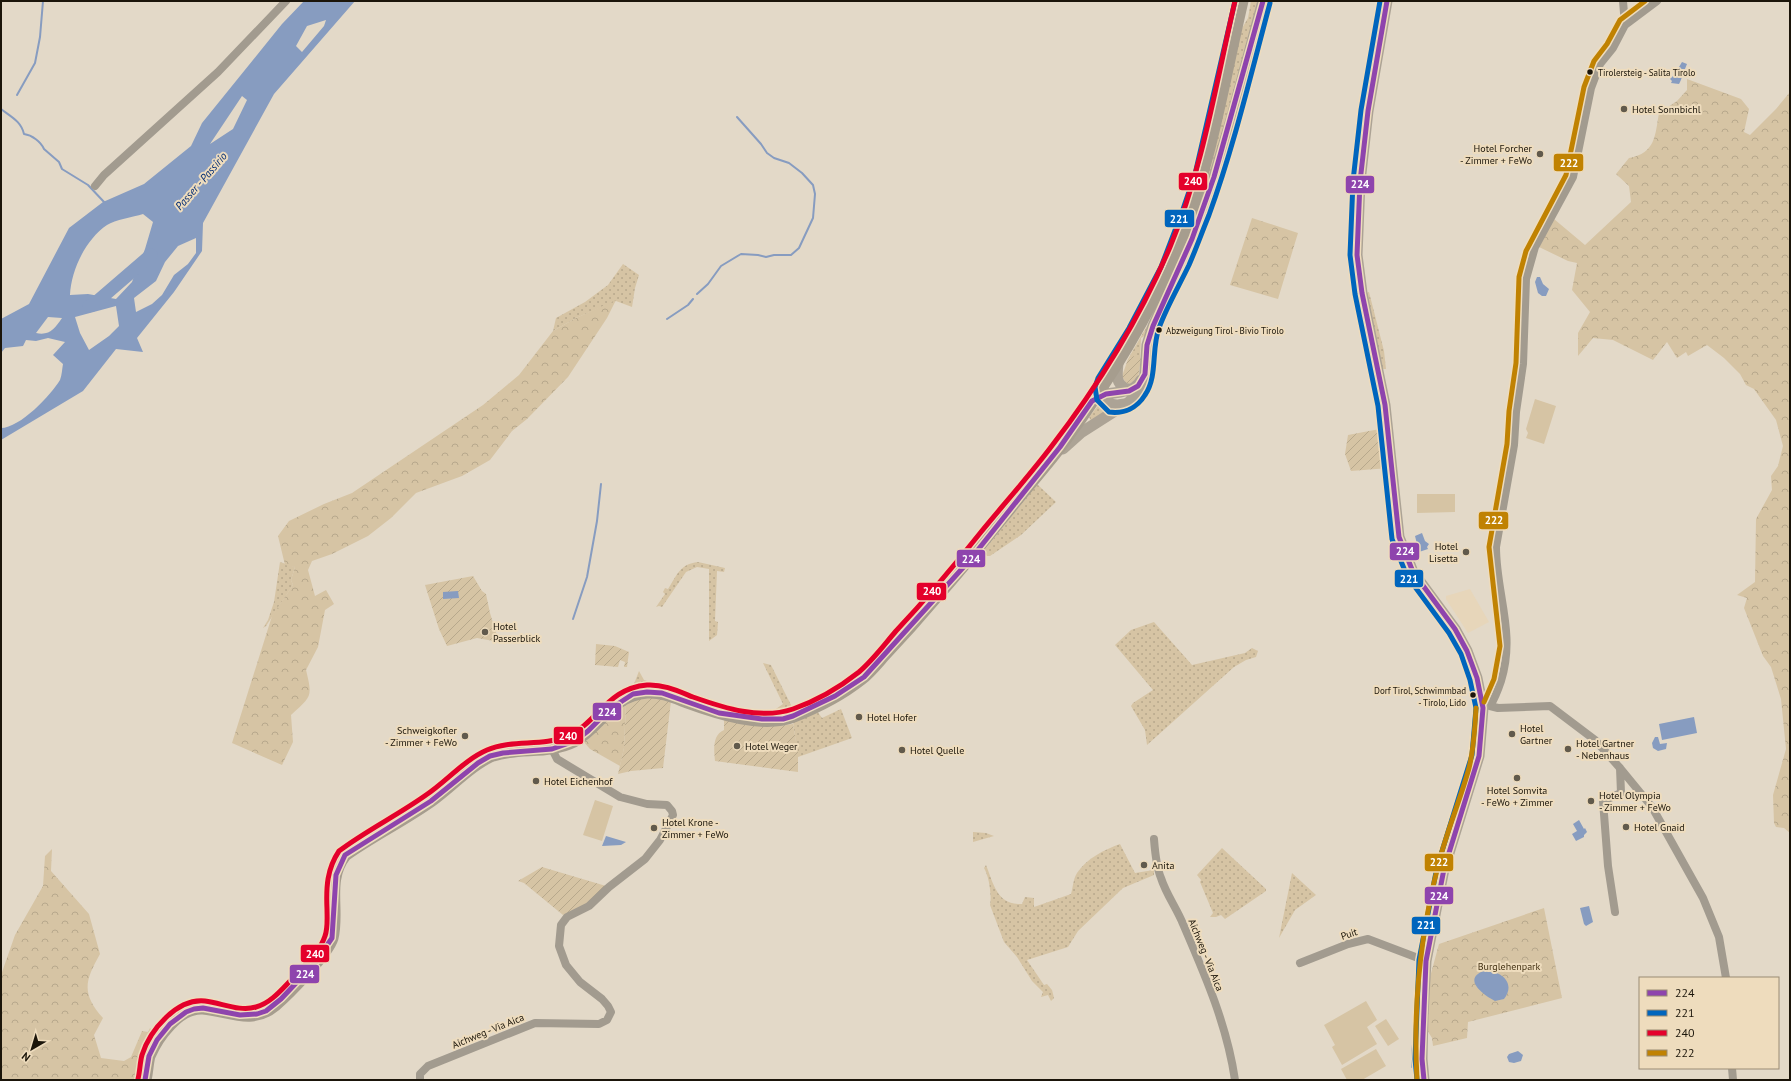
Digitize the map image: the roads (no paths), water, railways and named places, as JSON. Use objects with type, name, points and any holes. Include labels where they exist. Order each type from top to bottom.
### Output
[{"type":"main road","points":[[145,1080],[152,1050],[162,1035],[183,1012],[202,1008],[242,1016],[256,1016],[275,1005],[328,946],[333,930],[335,875],[340,861],[345,855],[431,800],[478,763],[490,756],[503,752],[552,749],[575,741],[610,709],[633,694],[647,692],[662,693],[718,712],[762,719],[783,719],[793,716],[835,696],[864,677],[969,561],[1035,476],[1060,447],[1099,393],[1118,363],[1167,270],[1189,214],[1202,176],[1242,1]]},
{"type":"street","points":[[95,186],[104,175],[218,72],[286,1]]},
{"type":"street","points":[[1035,476],[1082,432],[1129,402],[1142,389],[1145,380],[1147,345],[1153,326],[1190,245],[1216,171],[1263,1]]},
{"type":"street","points":[[1387,1],[1369,104],[1360,182],[1357,255],[1361,285],[1386,405],[1399,537],[1413,572],[1455,630],[1467,651],[1486,707],[1479,756],[1444,869],[1426,961],[1422,1020],[1422,1060],[1424,1080]]},
{"type":"street","points":[[1623,1],[1625,25]]},
{"type":"street","points":[[1486,707],[1496,695],[1503,675],[1507,653],[1507,634],[1503,599],[1496,562],[1496,547],[1514,445],[1516,412],[1523,364],[1526,279],[1535,247],[1573,177],[1591,88],[1600,64],[1613,48],[1625,25],[1656,1]]},
{"type":"street","points":[[1118,363],[1116,378],[1118,383],[1126,389],[1134,389]]},
{"type":"street","points":[[1099,393],[1126,392],[1134,389],[1138,386],[1145,374]]},
{"type":"street","points":[[1099,393],[1104,400],[1111,404],[1121,405],[1129,402]]},
{"type":"street","points":[[1486,707],[1550,706],[1595,740],[1620,768],[1652,807],[1703,898],[1719,937],[1726,977]]},
{"type":"street","name":"Aichweg - Via Aica","points":[[420,1080],[420,1074],[428,1066],[535,1023],[592,1025],[604,1022],[609,1017],[611,1012],[602,999],[580,982],[566,965],[559,946],[561,926],[568,917],[589,906],[609,887],[646,859],[660,840],[673,815],[672,811],[667,805],[647,804],[620,797],[557,759],[552,749]]},
{"type":"street","points":[[1615,912],[1608,866],[1603,802],[1621,793],[1620,768]]},
{"type":"street","name":"Aichweg - Via Aica","points":[[1154,839],[1155,854],[1160,877],[1178,913],[1220,1016],[1228,1043],[1235,1080]]},
{"type":"street","name":"Puit","points":[[1300,963],[1348,944],[1368,939],[1426,961]]},
{"type":"street","points":[[1732,1069],[1733,1080]]},
{"type":"water","points":[[304,1],[355,1],[274,94],[203,223],[202,251],[174,292],[137,338],[143,352],[116,349],[83,391],[1,440],[1,428],[9,427],[26,417],[50,394],[60,380],[63,364],[53,355],[65,342],[48,338],[36,341],[26,340],[23,346],[5,348],[1,353],[1,319],[29,304],[69,228],[103,202],[144,184],[191,146],[202,123],[282,24]],"holes":[[[326,20],[324,26],[302,52],[296,46],[307,26]],[[242,96],[247,100],[233,129],[210,144]],[[143,214],[153,222],[145,249],[132,282],[116,299],[88,294],[70,295],[73,275],[86,247],[99,231],[107,225]],[[196,238],[196,253],[188,264],[174,275],[162,295],[152,304],[136,312],[134,298],[156,281],[165,262],[178,246]],[[116,306],[119,326],[109,336],[89,350],[80,333],[75,317]],[[48,317],[62,318],[52,330],[41,334],[36,333]]]},
{"type":"water","points":[[1682,62],[1687,64],[1679,84],[1671,83],[1672,81],[1670,79],[1674,75],[1673,69],[1679,67]]},
{"type":"water","points":[[1537,277],[1540,277],[1543,284],[1549,289],[1546,296],[1542,296],[1538,293],[1535,282]]},
{"type":"water","points":[[1422,533],[1425,541],[1429,544],[1427,547],[1428,549],[1419,552],[1415,536]]},
{"type":"water","points":[[458,591],[459,598],[443,599],[443,592]]},
{"type":"water","points":[[1694,717],[1697,733],[1662,740],[1659,724]]},
{"type":"water","points":[[1655,737],[1658,737],[1660,744],[1667,743],[1666,749],[1658,751],[1653,748],[1652,743]]},
{"type":"water","points":[[1579,820],[1587,832],[1584,837],[1576,841],[1572,834],[1577,831],[1573,824]]},
{"type":"water","points":[[606,836],[626,842],[621,845],[602,846]]},
{"type":"water","points":[[1589,906],[1593,922],[1586,926],[1584,924],[1580,908]]},
{"type":"water","points":[[1486,970],[1497,973],[1506,979],[1508,988],[1504,999],[1495,1001],[1476,986],[1474,981],[1475,977],[1479,973]]},
{"type":"water","points":[[1518,1051],[1523,1055],[1521,1061],[1514,1063],[1509,1062],[1507,1057],[1509,1054]]},
{"type":"waterway","points":[[17,95],[35,63],[40,37],[43,1]]},
{"type":"waterway","points":[[1,109],[18,122],[24,134],[33,137],[38,141],[44,149],[59,162],[62,169],[88,185],[105,203]]},
{"type":"waterway","points":[[697,294],[708,284],[721,266],[741,254],[766,257],[774,255],[791,255],[799,248],[813,218],[815,194],[813,185],[802,173],[789,163],[774,158],[767,153],[737,117]]},
{"type":"waterway","name":"Passer - Passirio","points":[[89,306],[93,305],[151,255]]},
{"type":"waterway","points":[[667,319],[688,305],[693,299]]},
{"type":"waterway","points":[[573,619],[587,577],[597,521],[601,484]]},
{"type":"waterway","points":[[1415,987],[1416,1027]]},
{"type":"waterway","points":[[1412,1067],[1412,1050],[1415,1034]]},
{"type":"place","name":"Tirolersteig - Salita Tirolo","points":[[1590,72]]},
{"type":"place","name":"Hotel Sonnbichl","points":[[1624,109]]},
{"type":"place","name":"Hotel Forcher - Zimmer + FeWo","points":[[1540,154]]},
{"type":"place","name":"Abzweigung Tirol - Bivio Tirolo","points":[[1159,330]]},
{"type":"place","name":"Hotel Lisetta","points":[[1466,552]]},
{"type":"place","name":"Hotel Passerblick","points":[[485,632]]},
{"type":"place","name":"Dorf Tirol, Schwimmbad - Tirolo, Lido","points":[[1473,695]]},
{"type":"place","name":"Hotel Hofer","points":[[859,717]]},
{"type":"place","name":"Hotel Gartner","points":[[1512,734]]},
{"type":"place","name":"Schweigkofler - Zimmer + FeWo","points":[[465,736]]},
{"type":"place","name":"Hotel Weger","points":[[737,746]]},
{"type":"place","name":"Hotel Gartner - Nebenhaus","points":[[1568,749]]},
{"type":"place","name":"Hotel Quelle","points":[[902,750]]},
{"type":"place","name":"Hotel Somvita - FeWo + Zimmer","points":[[1517,778]]},
{"type":"place","name":"Hotel Eichenhof","points":[[536,781]]},
{"type":"place","name":"Hotel Olympia - Zimmer + FeWo","points":[[1591,801]]},
{"type":"place","name":"Hotel Gnaid","points":[[1626,827]]},
{"type":"place","name":"Hotel Krone - Zimmer + FeWo","points":[[654,828]]},
{"type":"place","name":"Anita","points":[[1144,865]]},
{"type":"park label","name":"Burglehenpark","points":[[1509,966]]}]
